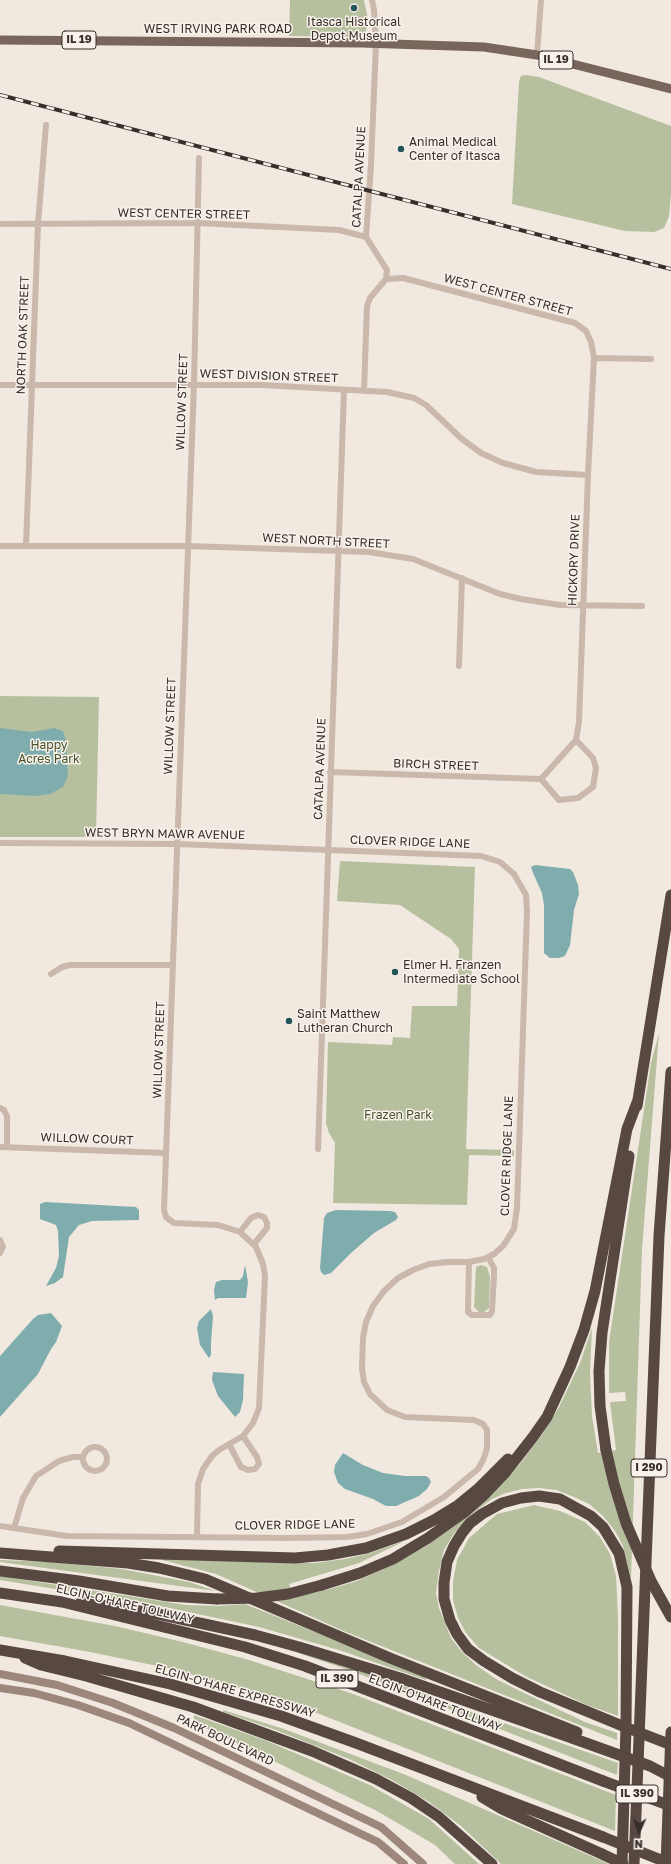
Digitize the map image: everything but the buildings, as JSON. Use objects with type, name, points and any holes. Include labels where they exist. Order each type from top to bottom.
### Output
[{"type":"highway","points":[[671,895],[602,1333],[599,1371],[600,1399],[606,1450],[614,1484],[628,1529],[652,1581],[671,1617]]},
{"type":"highway","name":"I 290","points":[[634,1864],[659,1236],[671,1072]]},
{"type":"highway","points":[[0,1571],[79,1581],[168,1596],[217,1599],[257,1598],[288,1594],[322,1585],[393,1559],[428,1538],[466,1511],[484,1495],[517,1458],[546,1417],[579,1346],[595,1291],[627,1129],[638,1100]]},
{"type":"highway","points":[[25,1554],[59,1551],[295,1558],[328,1555],[366,1548],[406,1534],[434,1520],[479,1488],[506,1461],[554,1400]]},
{"type":"highway","points":[[448,1779],[502,1809],[623,1864],[626,1727],[627,1587],[619,1553],[604,1527],[592,1516],[560,1499],[539,1496],[521,1498],[502,1503],[482,1514],[470,1523],[454,1546],[447,1562],[444,1583],[444,1599],[450,1620],[457,1634],[468,1649],[484,1661],[540,1692],[598,1717],[671,1745]]},
{"type":"highway","points":[[0,1552],[128,1563],[159,1568],[204,1579],[650,1766],[671,1777]]},
{"type":"highway","name":"ELGIN-O'HARE TOLLWAY","points":[[0,1593],[62,1602],[88,1610],[192,1633],[305,1666],[671,1806]]},
{"type":"highway","points":[[62,1602],[88,1602],[119,1607],[255,1635],[400,1678],[575,1735],[651,1761],[671,1771]]},
{"type":"highway","points":[[4,1651],[41,1665],[86,1676],[193,1707],[312,1750],[376,1779],[411,1798],[439,1817],[492,1864]]},
{"type":"highway","name":"ELGIN-O'HARE EXPRESSWAY","points":[[4,1651],[119,1672],[218,1697],[281,1716],[448,1779]]},
{"type":"highway","points":[[666,1864],[671,1732]]},
{"type":"highway","points":[[448,1779],[671,1864]]},
{"type":"main road","name":"WEST IRVING PARK ROAD","points":[[0,40],[376,43],[484,47],[537,56],[671,89]]},
{"type":"street","name":"CATALPA AVENUE","points":[[372,0],[376,43],[371,165],[366,237],[387,270],[386,279]]},
{"type":"street","points":[[537,56],[541,0]]},
{"type":"street","name":"NORTH OAK STREET","points":[[26,546],[38,224],[46,125]]},
{"type":"street","name":"WILLOW STREET","points":[[199,158],[194,384],[164,1210],[168,1219],[177,1223],[225,1226],[240,1232],[254,1244],[263,1264],[265,1276],[260,1396],[257,1415],[244,1436]]},
{"type":"street","name":"WEST CENTER STREET","points":[[0,224],[198,223],[339,230],[366,237]]},
{"type":"street","name":"WEST CENTER STREET","points":[[386,279],[403,278],[575,324],[582,328],[588,335],[594,358]]},
{"type":"street","points":[[386,279],[370,298],[367,306],[364,391],[387,392],[414,398],[426,405],[462,439],[481,453],[503,463],[536,472],[588,475]]},
{"type":"street","points":[[594,358],[651,359]]},
{"type":"street","name":"HICKORY DRIVE","points":[[541,779],[562,758],[576,740],[579,722],[594,358]]},
{"type":"street","name":"WEST DIVISION STREET","points":[[0,385],[262,385],[364,391]]},
{"type":"street","name":"CATALPA AVENUE","points":[[318,1149],[344,390]]},
{"type":"street","name":"WEST NORTH STREET","points":[[0,546],[187,546],[339,551],[402,556],[500,594],[521,599],[560,605],[642,606]]},
{"type":"street","points":[[459,666],[462,578]]},
{"type":"street","points":[[541,779],[559,800],[578,798],[593,787],[596,768],[593,758],[576,740]]},
{"type":"street","name":"BIRCH STREET","points":[[330,772],[541,779]]},
{"type":"street","name":"WEST BRYN MAWR AVENUE","points":[[0,843],[177,844],[329,849]]},
{"type":"street","name":"CLOVER RIDGE LANE","points":[[0,1526],[68,1536],[196,1538],[347,1537],[367,1534],[402,1522],[424,1510],[444,1497],[478,1469],[484,1461],[487,1430],[483,1424],[474,1420],[413,1418],[394,1414],[381,1406],[370,1394],[365,1385],[362,1371],[363,1338],[366,1322],[375,1303],[388,1287],[405,1274],[426,1265],[442,1262],[469,1262],[488,1257],[497,1252],[508,1239],[516,1218],[527,912],[524,891],[515,875],[506,866],[498,861],[483,856],[329,849]]},
{"type":"street","points":[[51,974],[62,967],[72,965],[173,965]]},
{"type":"street","name":"WILLOW COURT","points":[[0,1108],[4,1110],[7,1116],[3,1147],[166,1153]]},
{"type":"street","points":[[240,1232],[251,1218],[258,1215],[264,1217],[267,1222],[267,1228],[254,1244]]},
{"type":"street","points":[[0,1240],[3,1247],[0,1253]]},
{"type":"street","points":[[469,1262],[468,1312],[472,1315],[490,1315],[492,1312],[494,1268],[488,1257]]},
{"type":"street","points":[[196,1538],[200,1475],[212,1456],[228,1444],[244,1436],[257,1457],[258,1464],[255,1469],[248,1470],[241,1467],[228,1444]]},
{"type":"street","points":[[97,1446],[104,1450],[107,1460],[103,1468],[95,1471],[87,1469],[84,1465],[83,1457],[86,1450],[97,1446]]},
{"type":"street","points":[[14,1528],[23,1498],[36,1476],[59,1461],[73,1456],[83,1457]]},
{"type":"street","name":"PARK BOULEVARD","points":[[0,1674],[57,1686],[113,1703],[174,1728],[381,1827],[423,1864]]},
{"type":"street","name":"PARK BOULEVARD","points":[[0,1688],[34,1694],[78,1705],[129,1724],[378,1842],[404,1864]]},
{"type":"green space","points":[[290,0],[364,0],[368,19],[366,32],[361,37],[289,36]]},
{"type":"green space","points":[[526,75],[539,77],[671,126],[671,194],[669,216],[664,228],[654,232],[625,231],[512,204],[519,82],[521,76]]},
{"type":"green space","name":"Happy Acres Park","points":[[0,696],[99,697],[96,837],[0,837]]},
{"type":"green space","name":"Frazen Park","points":[[340,861],[475,867],[466,1149],[514,1150],[514,1156],[469,1155],[467,1205],[333,1203],[335,1143],[329,1133],[326,1123],[328,1042],[392,1045],[393,1037],[410,1038],[412,1006],[457,1006],[459,949],[451,939],[400,905],[337,901]]},
{"type":"green space","points":[[659,1033],[642,1249],[631,1578],[623,1546],[615,1531],[603,1516],[589,1504],[556,1490],[539,1488],[522,1489],[506,1493],[492,1499],[472,1514],[455,1532],[444,1550],[436,1593],[439,1608],[451,1638],[462,1652],[476,1665],[496,1679],[522,1692],[585,1722],[617,1733],[617,1740],[346,1632],[216,1574],[162,1560],[162,1558],[315,1563],[367,1554],[405,1541],[359,1563],[289,1584],[294,1597],[357,1581],[390,1566],[426,1546],[456,1525],[497,1488],[519,1465],[542,1435],[559,1407],[580,1363],[592,1328],[590,1373],[592,1416],[598,1453],[616,1450],[610,1402],[626,1401],[625,1392],[609,1393],[609,1342],[651,1063]]},
{"type":"green space","points":[[481,1265],[487,1267],[490,1277],[489,1308],[484,1312],[479,1312],[474,1307],[476,1267]]},
{"type":"green space","points":[[534,1505],[560,1511],[585,1522],[600,1537],[610,1554],[616,1576],[618,1617],[618,1716],[587,1705],[525,1676],[479,1648],[466,1633],[458,1618],[453,1600],[453,1581],[457,1560],[469,1538],[497,1514]]},
{"type":"green space","points":[[0,1560],[50,1562],[122,1569],[189,1582],[216,1591],[0,1562]]},
{"type":"green space","points":[[0,1576],[186,1605],[219,1606],[245,1604],[427,1677],[426,1680],[342,1651],[259,1627],[160,1606],[0,1580]]},
{"type":"green space","points":[[0,1605],[115,1626],[183,1642],[249,1660],[353,1694],[616,1795],[615,1831],[317,1713],[240,1688],[167,1668],[90,1652],[0,1636]]},
{"type":"green space","points":[[271,1644],[374,1674],[452,1705],[618,1763],[617,1775],[352,1671]]},
{"type":"green space","points":[[223,1710],[284,1729],[406,1775],[609,1864],[501,1864],[461,1826],[429,1802],[392,1780],[349,1759],[273,1729],[223,1712]]},
{"type":"green space","points":[[194,1715],[267,1741],[370,1785],[429,1819],[479,1864],[455,1864],[435,1845],[377,1811],[193,1722]]},
{"type":"water","points":[[0,728],[32,732],[54,728],[63,731],[66,741],[68,776],[63,787],[50,794],[35,796],[0,794]]},
{"type":"water","points":[[535,865],[570,869],[573,872],[578,885],[579,894],[574,910],[570,945],[565,956],[559,958],[550,958],[544,953],[544,905],[542,893],[531,867]]},
{"type":"water","points":[[45,1202],[136,1207],[139,1210],[139,1220],[92,1221],[79,1225],[69,1237],[63,1277],[55,1283],[46,1286],[56,1268],[59,1256],[58,1231],[56,1225],[40,1219],[40,1204]]},
{"type":"water","points":[[336,1210],[390,1211],[395,1212],[398,1217],[396,1220],[374,1233],[331,1273],[324,1275],[320,1268],[324,1218],[327,1213]]},
{"type":"water","points":[[245,1265],[248,1282],[246,1298],[218,1298],[215,1300],[214,1290],[216,1282],[222,1280],[240,1280],[243,1276]]},
{"type":"water","points":[[211,1309],[213,1316],[211,1355],[209,1358],[200,1345],[197,1328],[199,1321]]},
{"type":"water","points":[[51,1313],[62,1326],[56,1342],[38,1374],[0,1417],[0,1356],[33,1319],[38,1315]]},
{"type":"water","points":[[213,1372],[244,1374],[243,1400],[240,1412],[235,1417],[218,1396],[212,1380]]},
{"type":"water","points":[[343,1453],[363,1465],[383,1473],[405,1476],[426,1476],[431,1482],[427,1489],[419,1496],[396,1506],[386,1506],[373,1499],[345,1489],[338,1483],[334,1472],[335,1465]]},
{"type":"railway","points":[[0,95],[671,269]]},
{"type":"place","name":"Itasca Historical Depot Museum","points":[[354,8]]},
{"type":"place","name":"Animal Medical Center of Itasca","points":[[401,149]]},
{"type":"place","name":"Elmer H. Franzen Intermediate School","points":[[395,972]]},
{"type":"place","name":"Saint Matthew Lutheran Church","points":[[289,1021]]}]
